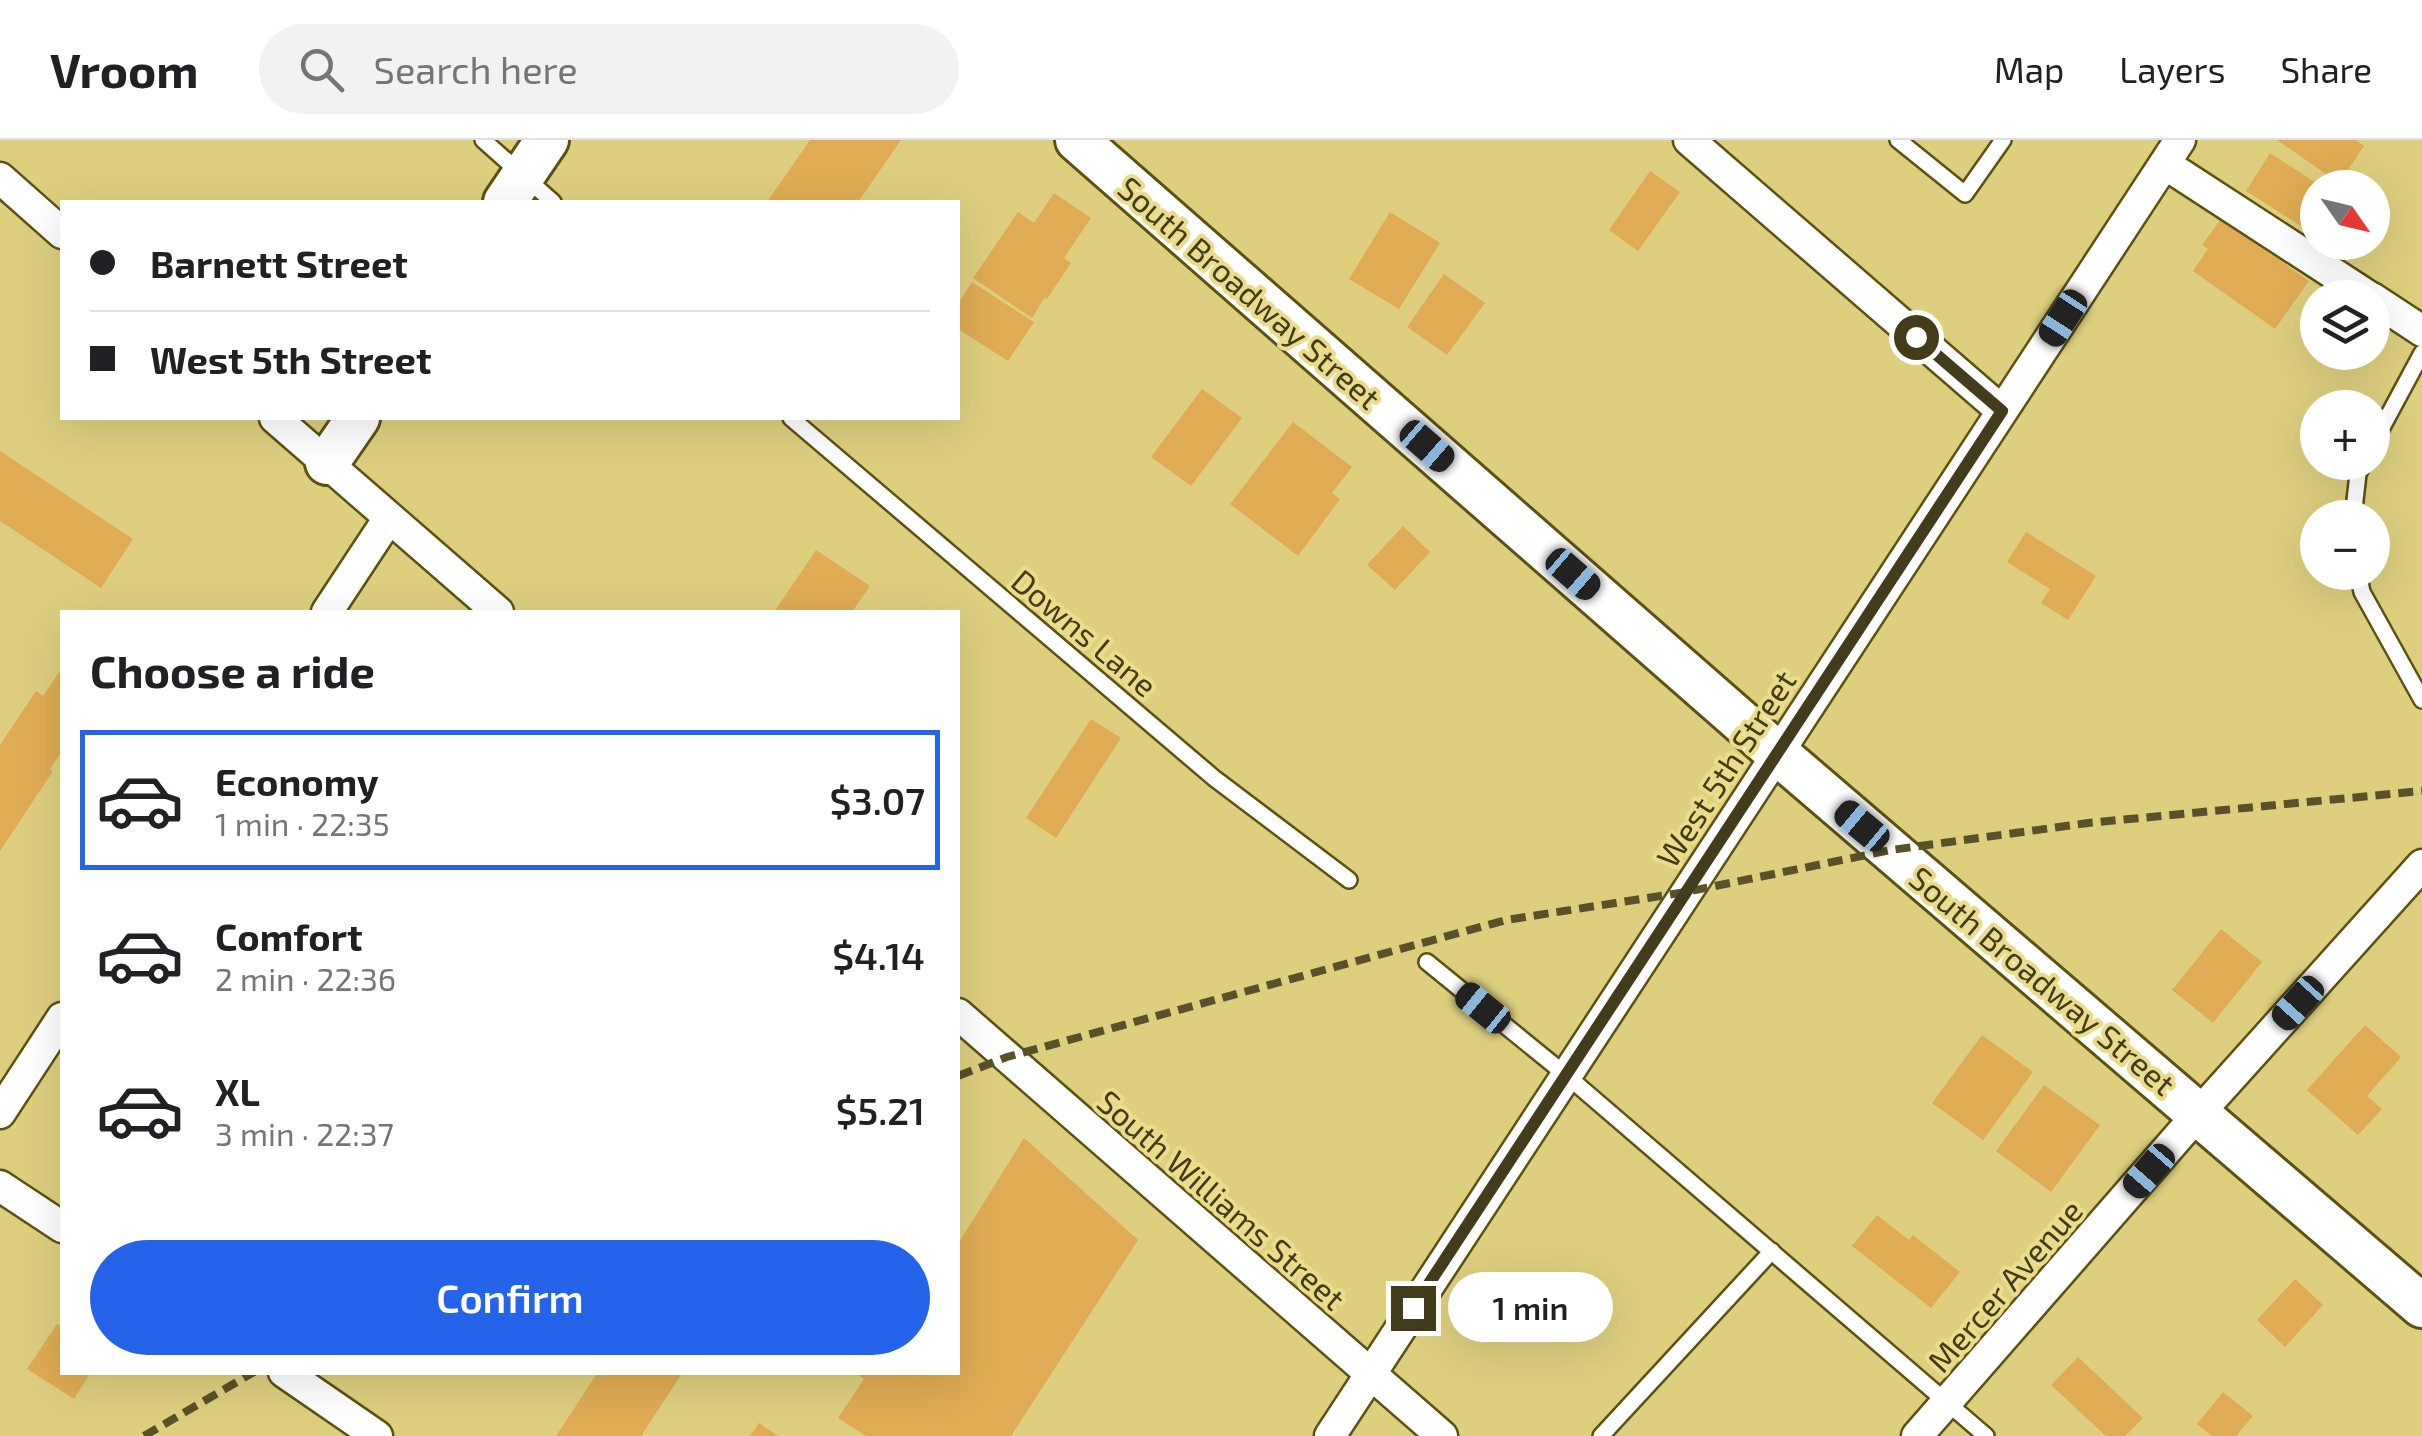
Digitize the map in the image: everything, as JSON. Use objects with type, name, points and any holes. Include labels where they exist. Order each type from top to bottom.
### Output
[{"type":"street","points":[[528,194],[547,140]]},
{"type":"street","name":"South Broadway Street","points":[[1076,140],[1777,753],[2422,1306]]},
{"type":"street","points":[[1689,140],[2002,411]]},
{"type":"street","points":[[2173,152],[2347,280]]},
{"type":"street","name":"West 5th Street","points":[[1330,1436],[2173,152]]},
{"type":"street","points":[[0,178],[60,231]]},
{"type":"street","points":[[2390,310],[2422,331]]},
{"type":"street","points":[[277,420],[496,610]]},
{"type":"street","points":[[327,463],[357,420]]},
{"type":"street","points":[[328,610],[389,518]]},
{"type":"street","name":"Mercer Avenue","points":[[1917,1436],[2422,865]]},
{"type":"street","name":"South Williams Street","points":[[960,1016],[1442,1436]]},
{"type":"street","points":[[0,1113],[60,1021]]},
{"type":"street","points":[[0,1186],[60,1226]]},
{"type":"street","points":[[288,1375],[377,1436]]},
{"type":"lane","points":[[483,140],[528,194]]},
{"type":"lane","points":[[1898,140],[1965,194],[2003,140]]},
{"type":"lane","points":[[2390,412],[2422,352]]},
{"type":"lane","name":"Downs Lane","points":[[793,420],[1214,778],[1349,880]]},
{"type":"lane","points":[[2362,590],[2422,700]]},
{"type":"lane","points":[[1427,962],[1566,1075],[1986,1436]]},
{"type":"lane","points":[[1601,1436],[1772,1251]]},
{"type":"building","points":[[810,140],[901,140],[859,200],[768,200]]},
{"type":"building","points":[[2277,140],[2356,140],[2364,146],[2348,170],[2320,170]]},
{"type":"building","points":[[2270,153],[2300,172],[2300,226],[2246,191]]},
{"type":"building","points":[[1650,171],[1680,192],[1638,251],[1609,230]]},
{"type":"building","points":[[1054,193],[1091,218],[1064,258],[1071,263],[1032,318],[973,278],[1018,212],[1034,223]]},
{"type":"building","points":[[1390,212],[1440,243],[1399,309],[1349,279]]},
{"type":"building","points":[[2221,219],[2308,280],[2300,280],[2300,294],[2275,329],[2193,271],[2208,249],[2202,245]]},
{"type":"building","points":[[1444,274],[1485,303],[1447,355],[1407,327]]},
{"type":"building","points":[[972,282],[1034,322],[1008,361],[960,330],[960,301]]},
{"type":"building","points":[[1202,389],[1242,418],[1191,486],[1151,457]]},
{"type":"building","points":[[1293,422],[1352,467],[1332,493],[1340,499],[1298,556],[1230,504]]},
{"type":"building","points":[[0,451],[133,539],[101,588],[0,521]]},
{"type":"building","points":[[1403,526],[1430,552],[1395,590],[1367,565]]},
{"type":"building","points":[[2026,532],[2096,576],[2068,620],[2041,603],[2050,589],[2007,562]]},
{"type":"building","points":[[816,550],[870,586],[853,610],[775,610]]},
{"type":"building","points":[[60,671],[60,754],[0,851],[0,745],[36,691],[43,696]]},
{"type":"building","points":[[1091,719],[1121,738],[1056,838],[1026,818]]},
{"type":"building","points":[[2221,929],[2262,962],[2213,1023],[2172,990]]},
{"type":"building","points":[[2365,1025],[2401,1057],[2367,1096],[2382,1109],[2358,1135],[2307,1090]]},
{"type":"building","points":[[1982,1035],[2033,1072],[1983,1140],[1932,1103]]},
{"type":"building","points":[[2044,1085],[2100,1125],[2051,1192],[1996,1151]]},
{"type":"building","points":[[1024,1138],[1138,1240],[1011,1436],[866,1436],[838,1418],[864,1379],[858,1375],[960,1375],[960,1241]]},
{"type":"building","points":[[1877,1215],[1909,1240],[1913,1235],[1960,1272],[1931,1308],[1852,1246]]},
{"type":"building","points":[[2295,1279],[2323,1305],[2285,1347],[2257,1320]]},
{"type":"building","points":[[57,1324],[60,1375],[89,1375],[74,1399],[27,1369]]},
{"type":"building","points":[[2078,1357],[2143,1418],[2125,1436],[2106,1436],[2051,1385]]},
{"type":"building","points":[[596,1375],[681,1375],[641,1436],[556,1436]]},
{"type":"building","points":[[2223,1392],[2253,1416],[2236,1436],[2212,1436],[2197,1424]]},
{"type":"building","points":[[759,1423],[778,1436],[750,1436]]},
{"type":"railway","points":[[960,1075],[1007,1057],[1506,920],[1686,892],[1891,850],[2088,823],[2422,791]]},
{"type":"railway","points":[[144,1436],[249,1375]]},
{"type":"route","points":[[1413,1308],[2002,411],[1916,337]]}]
